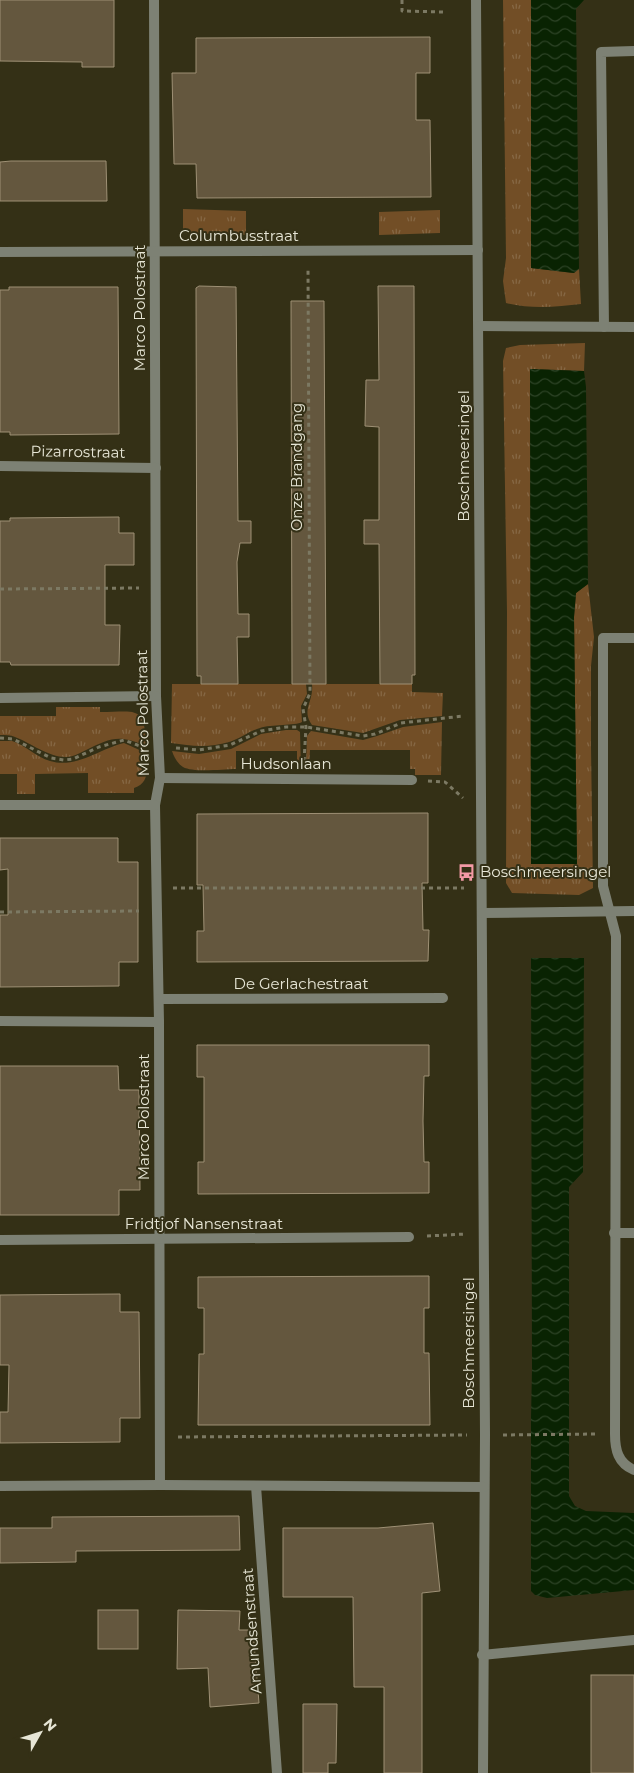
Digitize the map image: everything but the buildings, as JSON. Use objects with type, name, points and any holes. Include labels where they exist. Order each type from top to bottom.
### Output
[{"type":"street","points":[[154,0],[163,0]]},
{"type":"street","name":"Marco Polostraat","points":[[154,0],[156,696],[160,778],[155,805],[159,999],[160,1485]]},
{"type":"street","name":"Boschmeersingel","points":[[476,0],[485,1436],[482,1656],[483,1773]]},
{"type":"street","points":[[604,327],[600,52],[634,51]]},
{"type":"street","name":"Columbusstraat","points":[[0,252],[478,250]]},
{"type":"street","points":[[479,326],[634,327]]},
{"type":"street","name":"Pizarrostraat","points":[[0,466],[156,468]]},
{"type":"street","points":[[634,638],[603,638],[603,886],[616,936],[615,1448],[620,1461],[634,1470]]},
{"type":"street","points":[[0,698],[156,696]]},
{"type":"street","name":"Hudsonlaan","points":[[160,778],[412,780]]},
{"type":"street","points":[[0,806],[155,805]]},
{"type":"street","points":[[482,913],[634,911]]},
{"type":"street","name":"De Gerlachestraat","points":[[159,999],[443,998]]},
{"type":"street","points":[[0,1021],[159,1022]]},
{"type":"street","points":[[614,1233],[634,1233]]},
{"type":"street","name":"Fridtjof Nansenstraat","points":[[0,1240],[409,1237]]},
{"type":"street","points":[[0,1486],[484,1487]]},
{"type":"street","name":"Amundsenstraat","points":[[256,1486],[277,1773]]},
{"type":"street","points":[[482,1656],[634,1640]]},
{"type":"path","points":[[402,0],[402,11],[443,12]]},
{"type":"path","name":"Onze Brandgang","points":[[303,779],[306,728],[303,709],[310,693],[308,250]]},
{"type":"path","points":[[0,589],[156,588]]},
{"type":"path","points":[[0,738],[13,739],[51,758],[64,760],[73,759],[99,747],[124,740],[145,748],[171,747],[199,750],[230,745],[262,731],[286,727],[362,736],[375,734],[401,723],[481,713]]},
{"type":"path","points":[[412,780],[444,782],[465,799],[481,800]]},
{"type":"path","points":[[157,888],[482,888]]},
{"type":"path","points":[[0,912],[157,911]]},
{"type":"path","points":[[409,1237],[484,1233]]},
{"type":"path","points":[[524,1434],[584,1434]]},
{"type":"path","points":[[161,1437],[485,1436]]},
{"type":"green space","points":[[503,0],[531,0],[531,268],[573,273],[579,269],[581,304],[544,307],[506,303],[503,281],[506,258]]},
{"type":"green space","points":[[183,209],[246,211],[246,235],[183,233]]},
{"type":"green space","points":[[440,210],[440,233],[379,235],[379,212]]},
{"type":"green space","points":[[585,343],[584,371],[530,369],[531,864],[577,863],[574,617],[576,593],[588,584],[594,637],[591,666],[593,888],[579,895],[512,893],[506,883],[507,612],[503,361],[506,348],[520,345]]},
{"type":"green space","points":[[172,684],[306,684],[307,694],[301,706],[302,722],[265,727],[222,744],[193,746],[171,743]]},
{"type":"green space","points":[[312,684],[412,684],[412,692],[443,693],[442,716],[400,720],[363,733],[312,725],[308,710]]},
{"type":"green space","points":[[56,707],[100,707],[100,712],[122,711],[136,713],[143,723],[146,746],[128,740],[115,739],[66,757],[53,755],[13,736],[0,735],[0,716],[56,716]]},
{"type":"green space","points":[[442,722],[441,775],[415,775],[415,769],[410,769],[410,750],[310,750],[309,769],[306,768],[307,736],[311,731],[363,740],[403,727]]},
{"type":"green space","points":[[297,730],[300,732],[301,769],[297,769],[297,751],[236,751],[236,769],[201,770],[183,767],[176,760],[172,751],[199,754],[231,749],[261,734]]},
{"type":"green space","points":[[0,741],[12,741],[45,759],[60,763],[78,760],[124,743],[146,753],[146,774],[143,782],[134,788],[134,793],[88,793],[88,773],[35,774],[35,794],[17,794],[17,774],[0,774]]},
{"type":"water","points":[[531,0],[584,0],[576,9],[579,269],[574,273],[531,268]]},
{"type":"water","points":[[530,369],[584,371],[586,387],[588,584],[576,593],[574,617],[577,864],[531,864]]},
{"type":"water","points":[[531,958],[584,958],[583,1172],[569,1187],[569,1496],[575,1506],[586,1511],[634,1513],[634,1590],[547,1598],[535,1595],[531,1591]]},
{"type":"place","name":"Boschmeersingel","points":[[466,872]]}]
